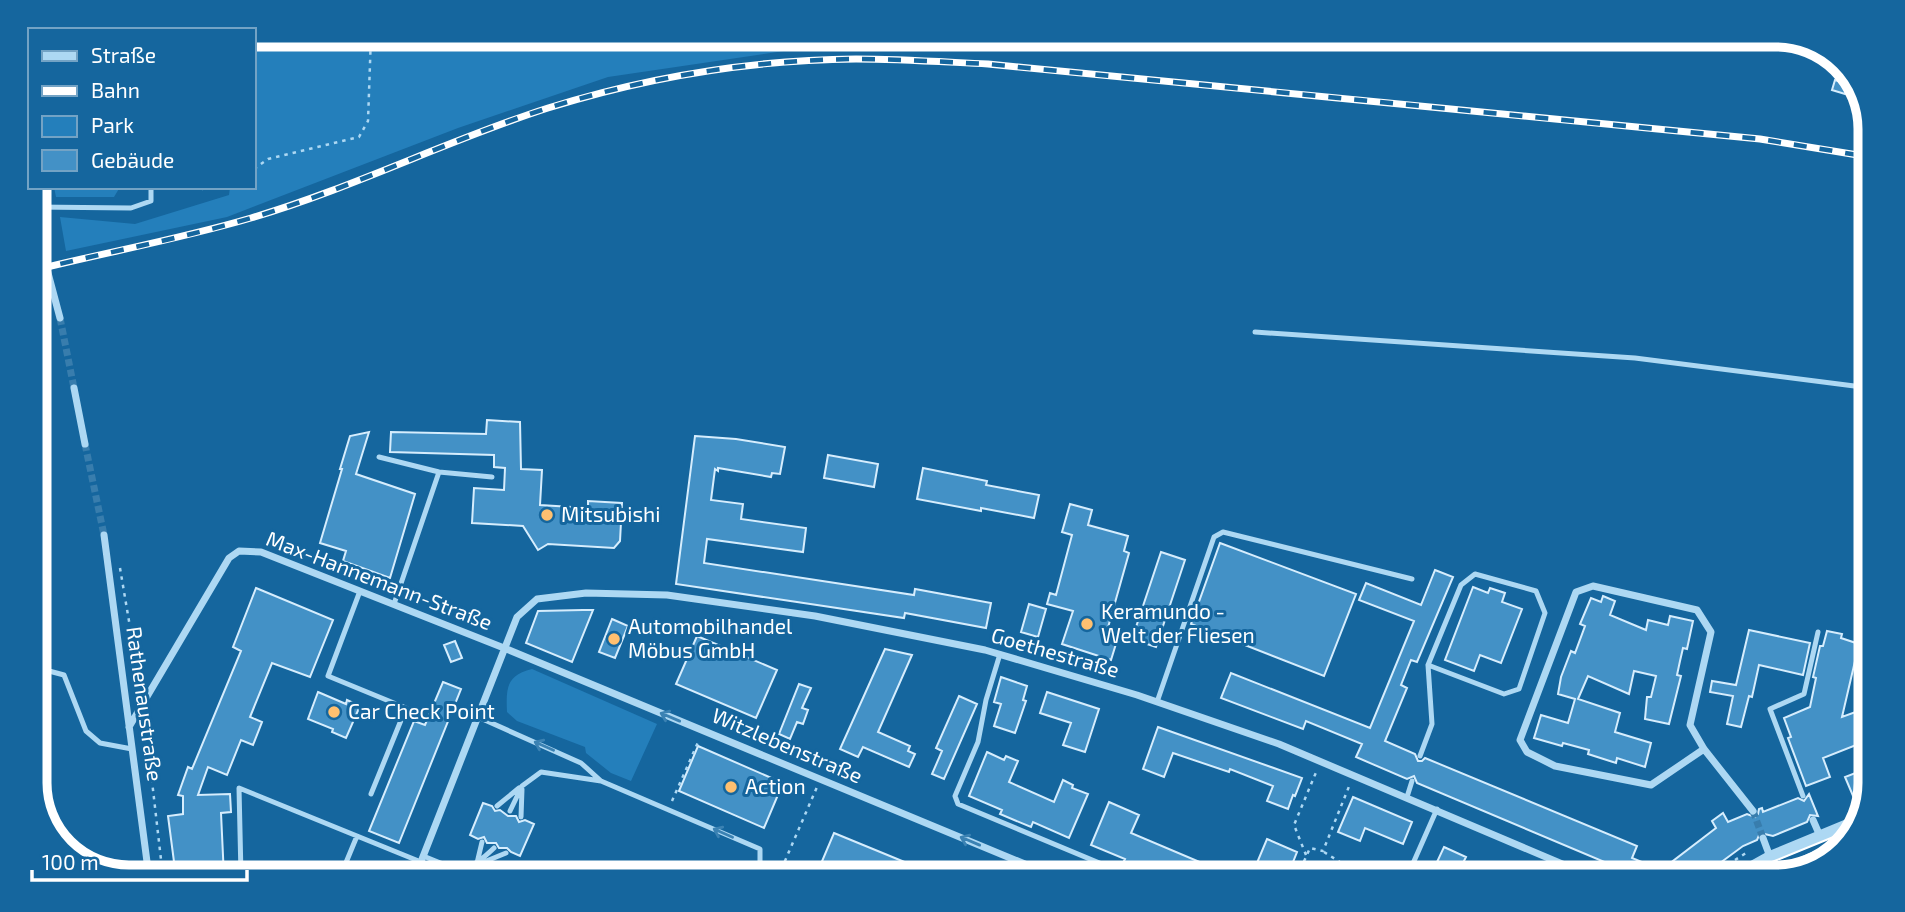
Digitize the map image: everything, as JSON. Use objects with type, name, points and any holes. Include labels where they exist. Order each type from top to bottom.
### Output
[{"type":"street","points":[[47,269],[60,318]]},
{"type":"street","points":[[74,388],[85,444]]},
{"type":"street","name":"Rathenaustraße","points":[[104,535],[147,865]]},
{"type":"street","name":"Max-Hannemann-Straße","points":[[129,727],[229,558],[239,551],[261,552],[504,648]]},
{"type":"street","points":[[1704,749],[1651,785],[1555,766],[1527,752],[1520,740],[1576,592],[1593,586],[1697,610],[1711,632],[1690,725],[1704,749],[1753,811]]},
{"type":"street","name":"Goethestraße","points":[[420,865],[517,617],[537,599],[586,593],[667,595],[815,616],[1000,654],[1157,702],[1279,744],[1565,865]]},
{"type":"street","name":"Witzlebenstraße","points":[[504,648],[1027,865]]},
{"type":"street","points":[[1813,820],[1820,836]]},
{"type":"street","points":[[1756,865],[1846,826]]},
{"type":"street","points":[[1763,838],[1773,865]]},
{"type":"lane","points":[[47,207],[131,208],[151,201],[151,189]]},
{"type":"lane","points":[[1255,332],[1635,358],[1858,386]]},
{"type":"lane","points":[[379,457],[439,472],[492,477]]},
{"type":"lane","points":[[394,604],[439,472]]},
{"type":"lane","points":[[1157,702],[1214,537],[1223,533],[1412,579]]},
{"type":"lane","points":[[1420,756],[1432,724],[1429,665],[1461,585],[1475,575],[1536,591],[1545,613],[1519,689],[1504,694],[1429,665]]},
{"type":"lane","points":[[360,591],[328,676],[406,708],[371,794]]},
{"type":"lane","points":[[1803,796],[1770,709],[1804,694],[1818,632]]},
{"type":"lane","points":[[1000,654],[986,700],[978,742],[955,796],[958,804],[1104,865]]},
{"type":"lane","points":[[47,667],[49,671],[64,675],[86,731],[100,743],[132,749]]},
{"type":"lane","points":[[478,717],[581,762],[601,781]]},
{"type":"lane","points":[[497,806],[541,772],[601,781],[760,849],[760,865]]},
{"type":"lane","points":[[1408,797],[1412,781]]},
{"type":"lane","points":[[510,811],[522,786]]},
{"type":"lane","points":[[521,817],[522,786]]},
{"type":"lane","points":[[241,865],[239,788],[421,861],[439,865]]},
{"type":"lane","points":[[1413,865],[1437,809]]},
{"type":"lane","points":[[345,865],[357,836]]},
{"type":"lane","points":[[476,865],[482,842]]},
{"type":"lane","points":[[476,865],[494,848]]},
{"type":"lane","points":[[476,865],[506,853]]},
{"type":"lane","points":[[421,861],[426,865]]},
{"type":"path","points":[[256,168],[268,159],[359,137],[368,121],[371,47]]},
{"type":"path","points":[[668,810],[704,731]]},
{"type":"path","points":[[1306,857],[1294,825],[1321,761]]},
{"type":"path","points":[[1323,851],[1354,775]]},
{"type":"path","points":[[783,865],[820,779]]},
{"type":"path","points":[[1302,865],[1310,848],[1323,851],[1345,865]]},
{"type":"green space","points":[[256,47],[873,47],[784,51],[608,77],[458,128],[227,217],[66,251],[60,217],[135,224],[229,195],[230,189],[256,189]]},
{"type":"green space","points":[[54,189],[119,189],[114,197],[56,197]]},
{"type":"green space","points":[[532,669],[657,724],[631,781],[611,773],[586,753],[585,747],[517,721],[507,712],[509,684],[517,675]]},
{"type":"building","points":[[1835,80],[1843,82],[1847,89],[1845,94],[1832,90]]},
{"type":"building","points":[[487,420],[520,422],[521,469],[542,470],[540,505],[588,508],[588,501],[622,503],[620,541],[614,548],[548,544],[538,550],[523,526],[472,523],[474,488],[504,490],[505,468],[494,467],[494,455],[390,452],[391,432],[486,434]]},
{"type":"building","points":[[369,432],[356,474],[415,494],[390,578],[343,561],[346,551],[320,543],[350,436]]},
{"type":"building","points":[[695,436],[785,447],[780,474],[772,473],[771,477],[715,469],[711,500],[743,504],[741,519],[806,528],[803,552],[707,539],[704,563],[914,595],[915,589],[991,603],[986,628],[905,613],[904,618],[676,584]]},
{"type":"building","points":[[828,455],[878,464],[874,487],[824,478]]},
{"type":"building","points":[[923,468],[987,481],[986,485],[1039,495],[1034,518],[917,499]]},
{"type":"building","points":[[1070,504],[1092,510],[1088,525],[1128,536],[1124,551],[1129,553],[1107,631],[1119,634],[1111,660],[1062,644],[1073,611],[1047,604],[1050,593],[1056,595],[1072,535],[1062,532]]},
{"type":"building","points":[[1220,543],[1356,594],[1324,676],[1191,624]]},
{"type":"building","points":[[1161,552],[1185,560],[1156,647],[1132,639]]},
{"type":"building","points":[[1435,570],[1453,577],[1417,662],[1411,660],[1401,685],[1407,688],[1385,741],[1415,754],[1418,761],[1425,758],[1637,846],[1632,858],[1649,865],[1612,865],[1417,783],[1414,776],[1407,779],[1356,757],[1362,744],[1306,721],[1303,729],[1221,698],[1231,673],[1370,728],[1414,621],[1359,600],[1366,583],[1421,605]]},
{"type":"building","points":[[1473,587],[1488,593],[1490,588],[1505,593],[1502,602],[1522,609],[1501,663],[1480,655],[1474,671],[1445,660]]},
{"type":"building","points":[[256,588],[333,620],[310,677],[272,663],[250,717],[262,722],[253,745],[241,740],[227,775],[208,767],[198,795],[230,794],[231,812],[221,813],[223,865],[174,865],[168,816],[183,814],[183,796],[178,795],[188,767],[192,769],[241,651],[233,647]]},
{"type":"building","points":[[1603,596],[1615,601],[1610,615],[1646,630],[1648,620],[1668,625],[1670,616],[1693,621],[1687,649],[1683,648],[1677,675],[1681,676],[1669,724],[1645,719],[1647,697],[1651,697],[1656,676],[1634,671],[1629,694],[1588,676],[1578,699],[1620,713],[1615,732],[1651,743],[1645,767],[1617,758],[1616,763],[1588,754],[1589,750],[1534,738],[1541,715],[1568,723],[1575,699],[1558,694],[1561,677],[1571,651],[1575,653],[1585,626],[1580,624],[1591,598],[1601,602]]},
{"type":"building","points":[[1029,604],[1046,609],[1038,637],[1021,632]]},
{"type":"building","points":[[593,610],[572,662],[526,643],[538,611]]},
{"type":"building","name":"Automobilhandel Möbus GmbH","points":[[612,619],[628,626],[615,658],[599,652]]},
{"type":"building","points":[[1749,630],[1810,643],[1803,675],[1759,665],[1752,697],[1749,696],[1741,727],[1727,724],[1733,696],[1710,692],[1712,681],[1736,685]]},
{"type":"building","points":[[1827,631],[1842,634],[1841,638],[1858,644],[1842,717],[1858,711],[1858,750],[1856,745],[1823,758],[1830,777],[1806,786],[1788,738],[1791,737],[1784,718],[1810,707],[1816,678],[1813,677],[1820,646],[1823,646]]},
{"type":"building","points":[[697,636],[777,670],[756,718],[676,684]]},
{"type":"building","points":[[455,641],[462,658],[451,662],[444,645]]},
{"type":"building","points":[[885,649],[912,655],[878,732],[910,746],[908,751],[915,754],[909,767],[863,747],[858,757],[840,749]]},
{"type":"building","points":[[1001,677],[1027,686],[1023,700],[1026,701],[1015,733],[994,726],[1001,704],[994,702]]},
{"type":"building","points":[[443,682],[461,689],[399,843],[369,831],[414,721],[425,725]]},
{"type":"building","points":[[799,684],[811,688],[802,708],[808,710],[803,724],[797,722],[790,739],[779,734]]},
{"type":"building","name":"Car Check Point","points":[[318,692],[346,704],[347,700],[360,706],[346,738],[332,732],[333,729],[308,719]]},
{"type":"building","points":[[1047,692],[1099,709],[1085,752],[1063,745],[1071,723],[1040,713]]},
{"type":"building","points":[[959,696],[977,704],[944,779],[932,774],[942,751],[936,748]]},
{"type":"building","points":[[1158,727],[1302,778],[1288,809],[1267,801],[1273,786],[1230,769],[1229,772],[1173,753],[1164,777],[1143,769]]},
{"type":"building","name":"Action","points":[[698,746],[783,783],[764,828],[679,791]]},
{"type":"building","points":[[987,752],[1004,760],[1006,756],[1018,761],[1009,782],[1054,802],[1063,780],[1073,785],[1072,788],[1088,794],[1069,838],[1033,822],[1031,827],[1000,814],[1002,810],[969,796]]},
{"type":"building","points":[[1858,772],[1855,801],[1845,777]]},
{"type":"building","points":[[1809,794],[1818,816],[1810,815],[1807,822],[1773,836],[1760,833],[1757,840],[1743,846],[1717,865],[1668,865],[1716,828],[1712,821],[1723,813],[1728,822],[1747,814],[1755,817],[1759,809],[1762,808],[1763,812],[1798,798],[1804,801]]},
{"type":"building","points":[[1353,797],[1412,822],[1403,844],[1365,828],[1360,841],[1338,832]]},
{"type":"building","points":[[1109,802],[1139,815],[1131,833],[1207,865],[1122,865],[1125,859],[1091,845]]},
{"type":"building","points":[[483,803],[492,806],[495,811],[500,810],[508,816],[516,816],[519,822],[525,820],[534,824],[520,856],[507,848],[499,848],[496,843],[487,843],[484,837],[478,839],[470,835]]},
{"type":"building","points":[[834,833],[912,865],[820,865]]},
{"type":"building","points":[[1267,839],[1297,852],[1292,865],[1256,865]]},
{"type":"building","points":[[1444,847],[1466,857],[1462,865],[1436,865]]},
{"type":"tunnel","points":[[60,318],[74,388]]},
{"type":"tunnel","points":[[85,444],[104,535]]},
{"type":"tunnel","points":[[1753,811],[1763,838]]},
{"type":"tram line","points":[[1767,865],[1839,835]]},
{"type":"railway","points":[[47,267],[197,232],[289,206],[474,134],[585,97],[700,72],[817,60],[988,64],[1760,139],[1858,155]]},
{"type":"place","name":"Mitsubishi","points":[[547,515]]},
{"type":"place","name":"Keramundo - Welt der Fliesen","points":[[1087,624]]},
{"type":"place","name":"Automobilhandel Möbus GmbH","points":[[614,639]]},
{"type":"place","name":"Car Check Point","points":[[334,712]]},
{"type":"place","name":"Action","points":[[731,787]]}]
